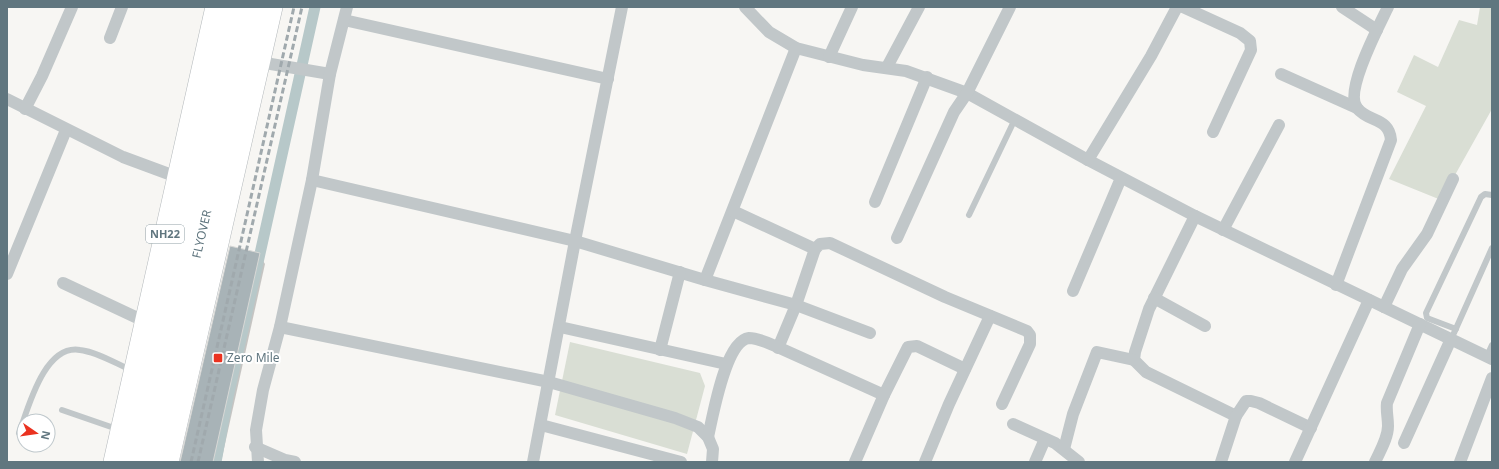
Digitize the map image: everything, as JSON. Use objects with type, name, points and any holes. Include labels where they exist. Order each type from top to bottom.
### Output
[{"type":"highway","name":"NH22","points":[[114,462],[216,7]]},
{"type":"highway","name":"FLYOVER","points":[[143,454],[235,7]]},
{"type":"highway","name":"FLYOVER","points":[[143,454],[165,392],[255,7]]},
{"type":"highway","points":[[168,462],[272,7]]},
{"type":"highway","points":[[172,462],[176,424]]},
{"type":"street","points":[[25,109],[42,76],[72,7]]},
{"type":"street","points":[[110,38],[122,7]]},
{"type":"street","points":[[258,462],[255,447],[256,430],[263,390],[280,327],[312,180],[330,74],[347,7]]},
{"type":"street","points":[[533,462],[560,327],[575,241],[622,7]]},
{"type":"street","points":[[745,7],[769,32],[796,48],[863,65],[906,71],[967,93],[1121,178],[1223,230],[1420,324],[1454,334],[1490,353]]},
{"type":"street","points":[[829,57],[852,7]]},
{"type":"street","points":[[887,68],[919,7]]},
{"type":"street","points":[[897,238],[954,112],[967,93],[1010,7]]},
{"type":"street","points":[[1088,160],[1151,56],[1177,7]]},
{"type":"street","points":[[1183,7],[1240,33],[1250,41],[1251,50],[1213,132]]},
{"type":"street","points":[[1342,7],[1378,30]]},
{"type":"street","points":[[1357,108],[1353,98],[1354,87],[1388,7]]},
{"type":"street","points":[[344,20],[608,80]]},
{"type":"street","points":[[704,280],[733,211],[796,48]]},
{"type":"street","points":[[259,62],[330,74]]},
{"type":"street","points":[[1280,74],[1357,108],[1386,126],[1390,131],[1391,140],[1336,285]]},
{"type":"street","points":[[875,202],[927,78]]},
{"type":"street","points":[[9,104],[25,109],[122,157],[177,177]]},
{"type":"street","points":[[1223,230],[1279,124]]},
{"type":"street","points":[[7,274],[66,130]]},
{"type":"street","points":[[1073,291],[1121,178]]},
{"type":"street","points":[[1384,307],[1402,269],[1427,234],[1453,179]]},
{"type":"street","points":[[312,180],[575,241],[704,280],[796,305],[870,333]]},
{"type":"street","points":[[733,211],[815,249]]},
{"type":"street","points":[[1134,360],[1139,338],[1154,298],[1195,216]]},
{"type":"street","points":[[778,348],[796,305],[815,249],[820,244],[830,243],[945,297],[1021,328],[1030,335],[1030,344],[1002,404]]},
{"type":"street","points":[[660,350],[680,272]]},
{"type":"street","points":[[63,283],[146,322]]},
{"type":"street","points":[[1154,298],[1205,326]]},
{"type":"street","points":[[1296,462],[1369,300]]},
{"type":"street","points":[[925,462],[965,369],[990,316]]},
{"type":"street","points":[[1375,462],[1387,433],[1387,403],[1420,324]]},
{"type":"street","points":[[280,327],[548,382],[675,418],[698,427],[708,437],[713,449],[712,462]]},
{"type":"street","points":[[560,327],[726,364]]},
{"type":"street","points":[[1404,443],[1454,334]]},
{"type":"street","points":[[708,437],[726,364],[733,351],[742,341],[749,338],[758,339],[884,395]]},
{"type":"street","points":[[855,462],[904,351],[912,345],[965,369]]},
{"type":"street","points":[[1064,449],[1074,414],[1097,352],[1134,360],[1146,372],[1236,416]]},
{"type":"street","points":[[1460,462],[1492,378]]},
{"type":"street","points":[[1221,462],[1236,416],[1246,401],[1251,401],[1311,428]]},
{"type":"street","points":[[1013,424],[1064,449],[1079,462]]},
{"type":"street","points":[[541,425],[681,462]]},
{"type":"street","points":[[1036,462],[1045,439]]},
{"type":"street","points":[[255,447],[285,460],[295,462]]},
{"type":"lane","points":[[969,215],[1015,119]]},
{"type":"lane","points":[[1492,195],[1485,194],[1481,196],[1426,313],[1427,318],[1454,334],[1492,248]]},
{"type":"lane","points":[[26,413],[40,377],[53,361],[61,355],[78,349],[134,371]]},
{"type":"lane","points":[[62,410],[121,430]]},
{"type":"shaded area","points":[[1480,7],[1492,7],[1492,109],[1441,200],[1389,179],[1426,106],[1397,92],[1414,55],[1438,67],[1459,20],[1477,25]]},
{"type":"shaded area","points":[[570,342],[700,373],[705,386],[687,454],[555,415]]},
{"type":"building","points":[[230,246],[260,253],[213,462],[180,462]]},
{"type":"waterway","points":[[216,462],[228,397],[315,7]]},
{"type":"railway","points":[[191,462],[294,7]]},
{"type":"railway","points":[[198,462],[302,7]]},
{"type":"place","name":"Zero Mile","points":[[218,358]]}]
